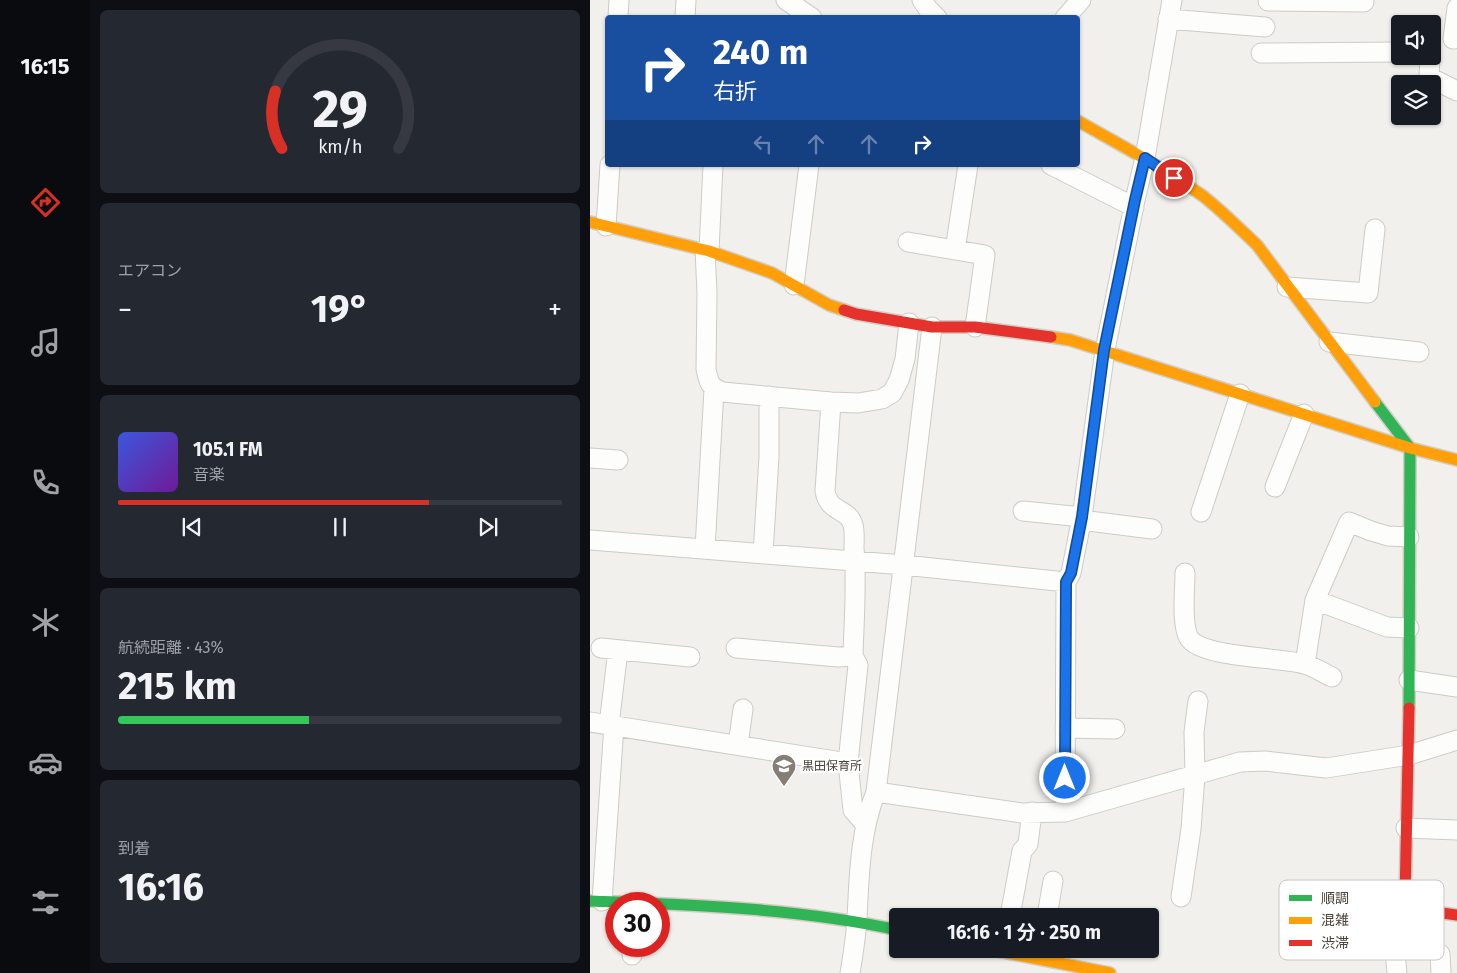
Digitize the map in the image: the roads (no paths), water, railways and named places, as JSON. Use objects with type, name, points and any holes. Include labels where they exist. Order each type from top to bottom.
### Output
[{"type":"street","points":[[618,15],[619,0]]},
{"type":"street","points":[[685,15],[686,0]]},
{"type":"street","points":[[786,0],[808,15]]},
{"type":"street","points":[[922,0],[934,15]]},
{"type":"street","points":[[1068,15],[1081,0]]},
{"type":"street","points":[[1065,812],[1066,582],[1071,573],[1082,519],[1104,350],[1144,163],[1172,0]]},
{"type":"street","points":[[1364,2],[1268,1],[1260,61],[1391,53]]},
{"type":"street","points":[[1168,19],[1265,27]]},
{"type":"street","points":[[1429,65],[1428,77],[1457,91]]},
{"type":"street","points":[[1080,122],[1144,163],[1203,197],[1257,245],[1410,448],[1409,755],[1404,880]]},
{"type":"street","points":[[610,167],[598,224],[707,250],[772,273],[829,305],[856,314],[932,327],[975,327],[1070,340],[1410,448],[1457,460]]},
{"type":"street","points":[[712,167],[707,250],[706,369],[708,381],[712,388],[722,392],[831,402],[871,402],[892,393],[900,380],[910,323]]},
{"type":"street","points":[[794,285],[809,167]]},
{"type":"street","points":[[955,250],[968,167]]},
{"type":"street","points":[[1055,167],[1134,203]]},
{"type":"street","points":[[1287,287],[1368,293],[1375,229]]},
{"type":"street","points":[[908,242],[985,255],[975,327]]},
{"type":"street","points":[[850,973],[859,873],[866,825],[876,792],[932,327]]},
{"type":"street","points":[[1329,342],[1419,352]]},
{"type":"street","points":[[705,549],[714,389]]},
{"type":"street","points":[[1201,512],[1240,394]]},
{"type":"street","points":[[763,554],[769,456],[768,396]]},
{"type":"street","points":[[831,402],[825,491],[826,500],[831,506],[849,516],[853,525],[855,561],[853,656],[858,665],[848,763],[853,810],[866,825]]},
{"type":"street","points":[[1275,487],[1304,414]]},
{"type":"street","points":[[590,458],[618,460]]},
{"type":"street","points":[[1023,511],[1152,529]]},
{"type":"street","points":[[1304,664],[1315,600],[1349,522],[1388,536],[1410,537]]},
{"type":"street","points":[[590,540],[855,561],[1066,582]]},
{"type":"street","points":[[1185,573],[1185,626],[1190,639],[1200,646],[1217,652],[1304,664],[1332,677]]},
{"type":"street","points":[[1315,600],[1387,627],[1409,628]]},
{"type":"street","points":[[736,648],[838,657],[853,656]]},
{"type":"street","points":[[596,901],[612,725],[610,649],[690,657]]},
{"type":"street","points":[[1409,680],[1457,687]]},
{"type":"street","points":[[1181,897],[1191,829],[1195,775],[1194,732],[1198,701]]},
{"type":"street","points":[[738,745],[743,709]]},
{"type":"street","points":[[590,722],[848,763]]},
{"type":"street","points":[[1065,728],[1114,728]]},
{"type":"street","points":[[876,792],[1022,813],[1065,812],[1240,762],[1265,761],[1326,768],[1409,755],[1457,740]]},
{"type":"street","points":[[1011,908],[1022,851],[1028,844],[1032,812]]},
{"type":"street","points":[[1406,828],[1457,830]]},
{"type":"street","points":[[1049,908],[1054,882]]},
{"type":"street","points":[[670,905],[802,913],[889,928]]},
{"type":"street","points":[[1444,914],[1457,915]]},
{"type":"street","points":[[1039,960],[1110,973]]},
{"type":"street","points":[[1396,960],[1397,973]]},
{"type":"street","points":[[1440,960],[1441,973]]},
{"type":"place","name":"黒田保育所","points":[[784,787]]}]
